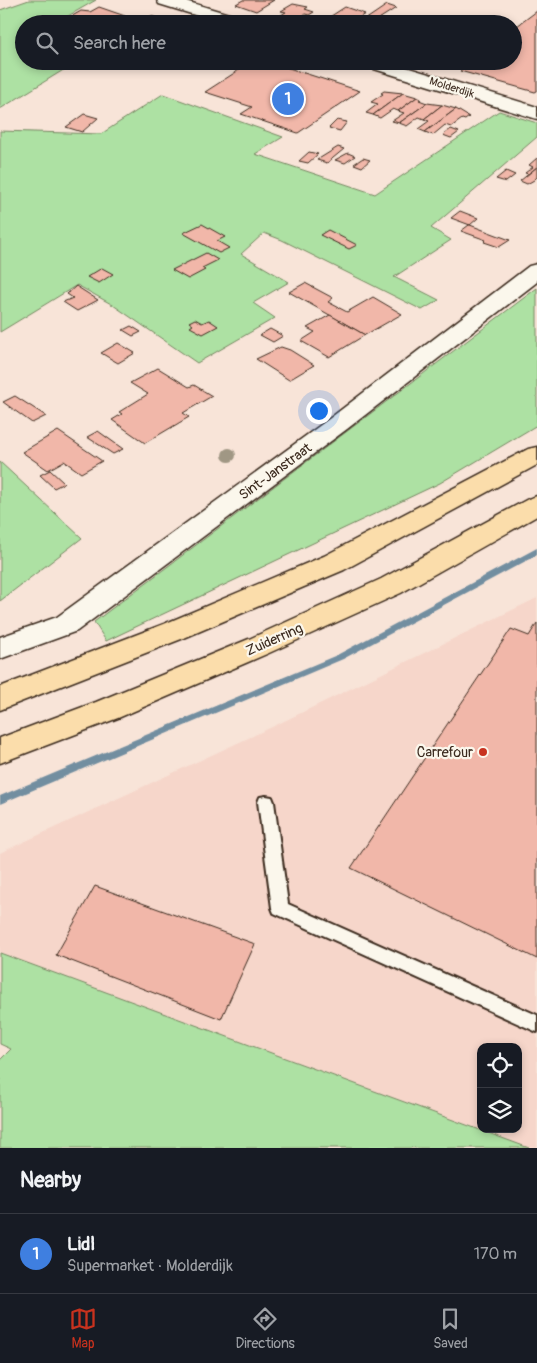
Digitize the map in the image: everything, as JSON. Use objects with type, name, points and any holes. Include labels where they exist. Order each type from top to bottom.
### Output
[{"type":"highway","points":[[0,699],[174,631],[334,563],[497,478],[537,455]]},
{"type":"highway","name":"Zuiderring","points":[[0,751],[107,710],[268,642],[391,586],[537,505]]},
{"type":"street","points":[[165,0],[214,15]]},
{"type":"street","name":"Molderdijk","points":[[396,70],[537,113]]},
{"type":"street","name":"Sint-Janstraat","points":[[0,648],[67,624],[338,424],[537,271]]},
{"type":"lane","points":[[266,802],[280,908],[537,1024]]},
{"type":"shaded area","points":[[537,598],[537,1148],[529,1148],[488,1133],[522,1133],[522,1043],[477,1043],[477,1129],[0,953],[0,853],[272,727]]},
{"type":"green space","points":[[29,0],[96,0],[70,15],[15,15],[15,70],[63,70],[0,109],[0,10]]},
{"type":"green space","points":[[163,94],[283,137],[255,154],[375,194],[499,111],[537,123],[537,137],[431,228],[451,240],[394,277],[439,300],[422,310],[282,240],[264,233],[241,254],[289,282],[253,303],[275,318],[197,363],[113,305],[77,285],[0,332],[0,131],[101,134]]},
{"type":"green space","points":[[537,288],[537,425],[440,483],[106,641],[94,622]]},
{"type":"green space","points":[[0,462],[82,538],[0,601]]},
{"type":"green space","points":[[0,953],[477,1129],[477,1133],[488,1133],[529,1148],[0,1148],[0,1060],[11,1049],[0,1044]]},
{"type":"building","points":[[243,0],[274,0],[256,11],[236,4]]},
{"type":"building","points":[[293,4],[308,7],[305,9],[314,12],[309,15],[281,15],[286,12],[281,11]]},
{"type":"building","points":[[387,5],[396,8],[385,15],[372,15]]},
{"type":"building","points":[[99,7],[122,15],[74,15],[81,11],[90,12]]},
{"type":"building","points":[[345,7],[365,14],[363,15],[333,15]]},
{"type":"building","points":[[537,11],[537,91],[460,71],[522,70],[522,22]]},
{"type":"building","points":[[239,70],[295,70],[360,91],[298,133],[241,114],[252,107],[205,92]]},
{"type":"building","points":[[384,91],[403,93],[373,115],[366,113],[378,104],[371,102],[383,94],[381,93]]},
{"type":"building","points":[[403,93],[417,97],[398,111],[393,109],[380,118],[373,115]]},
{"type":"building","points":[[417,97],[421,99],[419,100],[427,103],[399,123],[392,121],[404,113],[398,111]]},
{"type":"building","points":[[427,103],[442,105],[424,119],[419,117],[407,126],[399,123]]},
{"type":"building","points":[[442,105],[456,109],[425,132],[418,129],[429,121],[424,119]]},
{"type":"building","points":[[456,109],[469,117],[465,120],[462,119],[451,127],[445,125],[433,135],[425,132]]},
{"type":"building","points":[[84,114],[98,118],[82,132],[66,127]]},
{"type":"building","points":[[337,120],[347,122],[340,131],[329,128]]},
{"type":"building","points":[[451,129],[459,132],[451,138],[443,135]]},
{"type":"building","points":[[338,147],[344,149],[327,163],[317,160]]},
{"type":"building","points":[[309,152],[318,154],[308,163],[299,161]]},
{"type":"building","points":[[348,153],[355,156],[345,163],[335,160]]},
{"type":"building","points":[[363,158],[370,160],[362,167],[354,164]]},
{"type":"building","points":[[537,158],[537,167],[528,174],[525,173],[533,167],[529,165]]},
{"type":"building","points":[[537,167],[537,177],[534,180],[527,184],[520,181]]},
{"type":"building","points":[[506,171],[515,175],[506,182],[496,179]]},
{"type":"building","points":[[460,211],[478,218],[470,225],[451,218]]},
{"type":"building","points":[[202,224],[225,237],[217,241],[229,248],[219,253],[183,233]]},
{"type":"building","points":[[469,225],[510,240],[499,247],[484,242],[486,240],[461,231]]},
{"type":"building","points":[[328,230],[357,245],[349,249],[320,235]]},
{"type":"building","points":[[206,253],[218,260],[202,268],[205,270],[188,279],[172,270]]},
{"type":"building","points":[[102,268],[113,274],[99,283],[87,277]]},
{"type":"building","points":[[305,283],[333,298],[328,302],[347,312],[373,297],[402,314],[365,335],[289,292]]},
{"type":"building","points":[[76,286],[98,300],[77,311],[63,302],[73,298],[67,294]]},
{"type":"building","points":[[330,315],[365,335],[329,357],[301,341],[315,332],[307,328]]},
{"type":"building","points":[[195,319],[202,323],[209,320],[218,326],[203,334],[190,327],[193,325],[189,322]]},
{"type":"building","points":[[131,326],[141,332],[133,336],[123,330]]},
{"type":"building","points":[[270,329],[283,336],[273,342],[260,335]]},
{"type":"building","points":[[118,343],[135,353],[118,363],[101,353]]},
{"type":"building","points":[[281,347],[290,350],[314,365],[289,380],[256,359]]},
{"type":"building","points":[[158,368],[189,387],[194,385],[212,396],[183,413],[189,417],[145,443],[112,420],[122,414],[119,412],[148,394],[130,383]]},
{"type":"building","points":[[15,396],[46,416],[32,423],[3,402]]},
{"type":"building","points":[[58,431],[102,461],[81,473],[64,461],[48,470],[22,452]]},
{"type":"building","points":[[98,431],[123,449],[113,454],[87,437]]},
{"type":"building","points":[[50,470],[64,483],[54,488],[40,475]]},
{"type":"building","name":"Carrefour","points":[[537,623],[537,959],[351,868],[511,629],[529,636]]},
{"type":"building","points":[[95,886],[255,944],[221,1019],[56,955]]},
{"type":"waterway","points":[[0,800],[340,657],[537,551]]},
{"type":"place","name":"Lidl","points":[[288,99]]},
{"type":"place","name":"Carrefour","points":[[483,752]]}]
